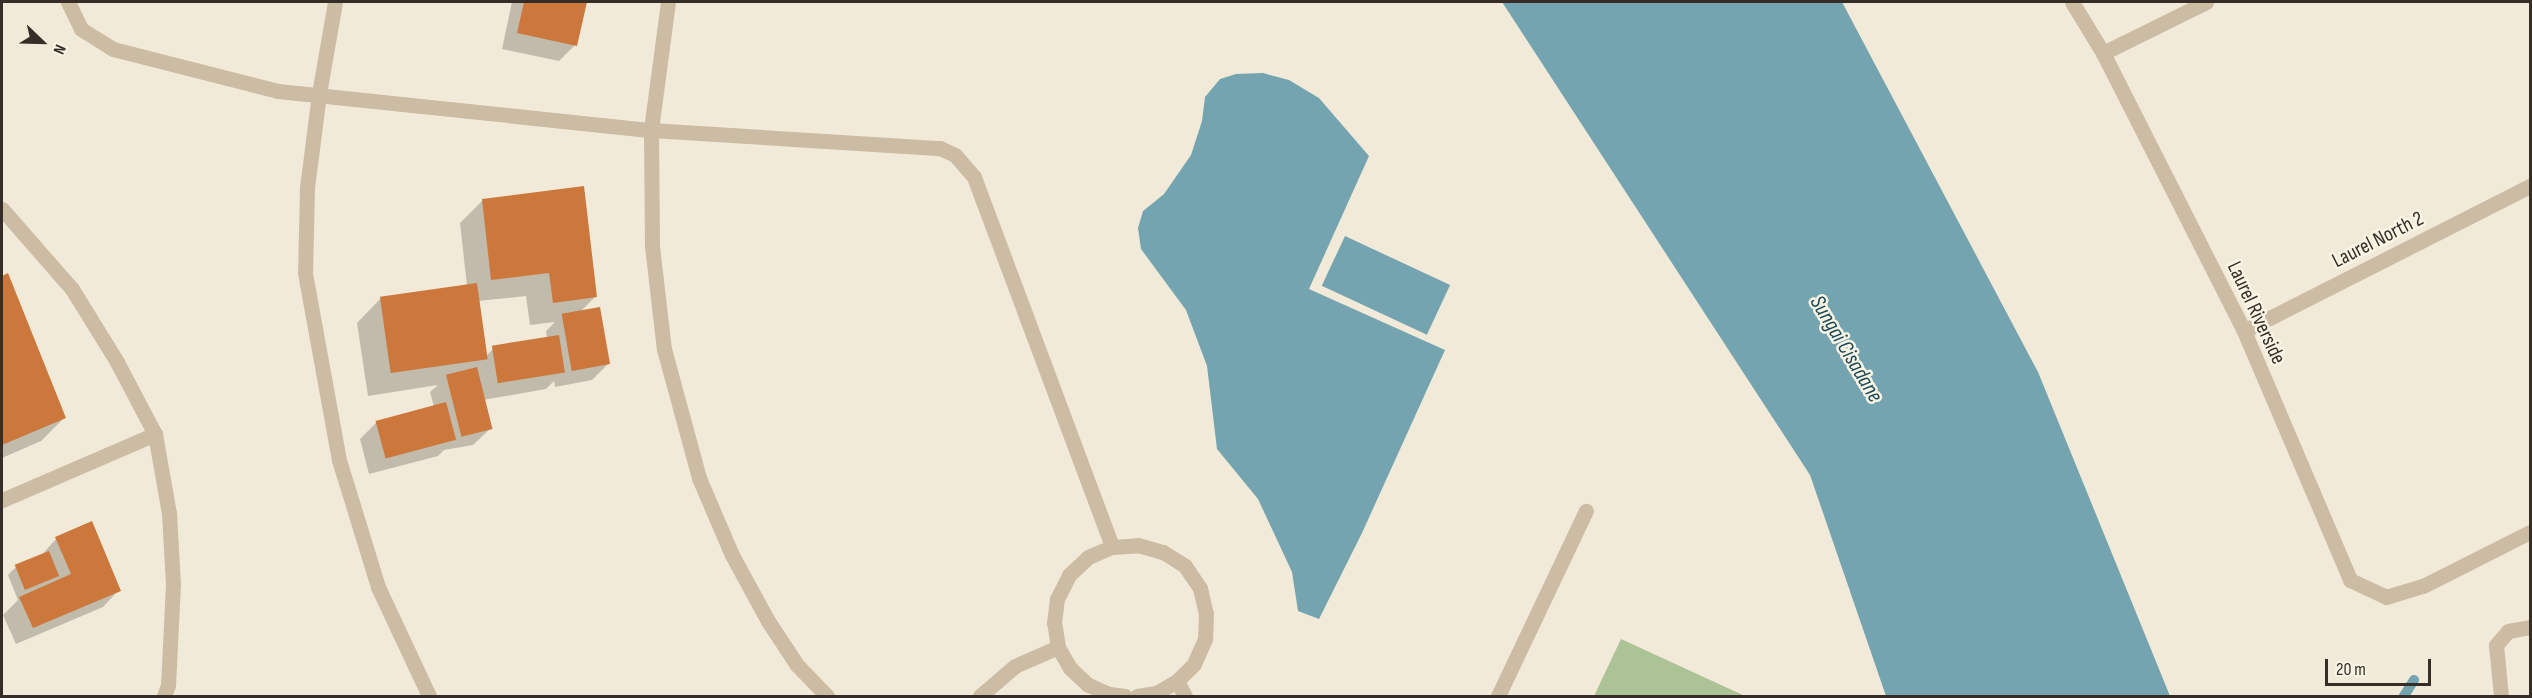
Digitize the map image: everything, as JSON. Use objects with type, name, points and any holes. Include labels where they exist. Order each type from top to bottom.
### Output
[{"type":"street","points":[[68,2],[81,28],[112,50],[278,91],[651,130],[940,148],[955,155],[974,177],[1112,547]]},
{"type":"street","points":[[335,2],[319,94],[307,188],[305,273],[339,460],[378,587],[429,696]]},
{"type":"street","points":[[668,2],[651,130],[652,246],[664,349],[699,478],[732,555],[768,621],[797,665],[828,696]]},
{"type":"street","name":"Laurel Riverside","points":[[2072,2],[2103,53],[2244,331],[2350,580],[2386,597],[2423,586],[2530,532]]},
{"type":"street","points":[[2103,53],[2206,2]]},
{"type":"street","name":"Laurel North 2","points":[[2244,331],[2530,186]]},
{"type":"street","points":[[2,209],[72,289],[117,362],[155,434],[169,513],[173,584],[168,685],[164,696]]},
{"type":"street","points":[[2,500],[155,434]]},
{"type":"street","points":[[1498,696],[1586,511]]},
{"type":"street","points":[[1125,696],[1109,694],[1087,684],[1070,668],[1058,646],[1054,623],[1057,598],[1069,575],[1088,557],[1112,547],[1138,545],[1164,552],[1185,566],[1200,588],[1206,613],[1205,639],[1194,664],[1177,681],[1156,693],[1137,696]]},
{"type":"street","points":[[2501,696],[2496,645],[2508,631],[2530,627]]},
{"type":"street","points":[[980,696],[1015,666],[1058,646]]},
{"type":"street","points":[[1177,681],[1185,696]]},
{"type":"green space","points":[[1621,639],[1745,696],[1594,696]]},
{"type":"water","name":"Sungai Cisadane","points":[[1502,2],[1842,2],[2038,372],[2170,696],[1886,696],[1810,475]]},
{"type":"water","points":[[1263,73],[1289,80],[1319,98],[1369,156],[1309,289],[1445,350],[1362,533],[1319,619],[1298,611],[1292,572],[1258,499],[1217,449],[1207,366],[1186,310],[1141,249],[1138,228],[1143,211],[1164,194],[1191,155],[1202,121],[1205,97],[1220,79],[1236,74]]},
{"type":"water","points":[[1345,236],[1450,285],[1427,335],[1322,286]]},
{"type":"building","points":[[524,2],[587,2],[577,46],[517,33]]},
{"type":"building","points":[[584,186],[597,297],[553,303],[549,273],[491,280],[482,199]]},
{"type":"building","points":[[8,273],[66,418],[2,445],[2,276]]},
{"type":"building","points":[[477,283],[488,359],[391,373],[380,297]]},
{"type":"building","points":[[600,307],[610,364],[572,371],[562,314]]},
{"type":"building","points":[[559,335],[565,373],[498,383],[492,346]]},
{"type":"building","points":[[477,367],[492,429],[461,437],[446,375]]},
{"type":"building","points":[[446,402],[456,440],[386,459],[375,421]]},
{"type":"building","points":[[92,521],[121,591],[33,628],[19,597],[71,574],[55,537]]},
{"type":"building","points":[[49,551],[59,576],[25,590],[15,565]]},
{"type":"waterway","points":[[2404,696],[2414,680]]}]
